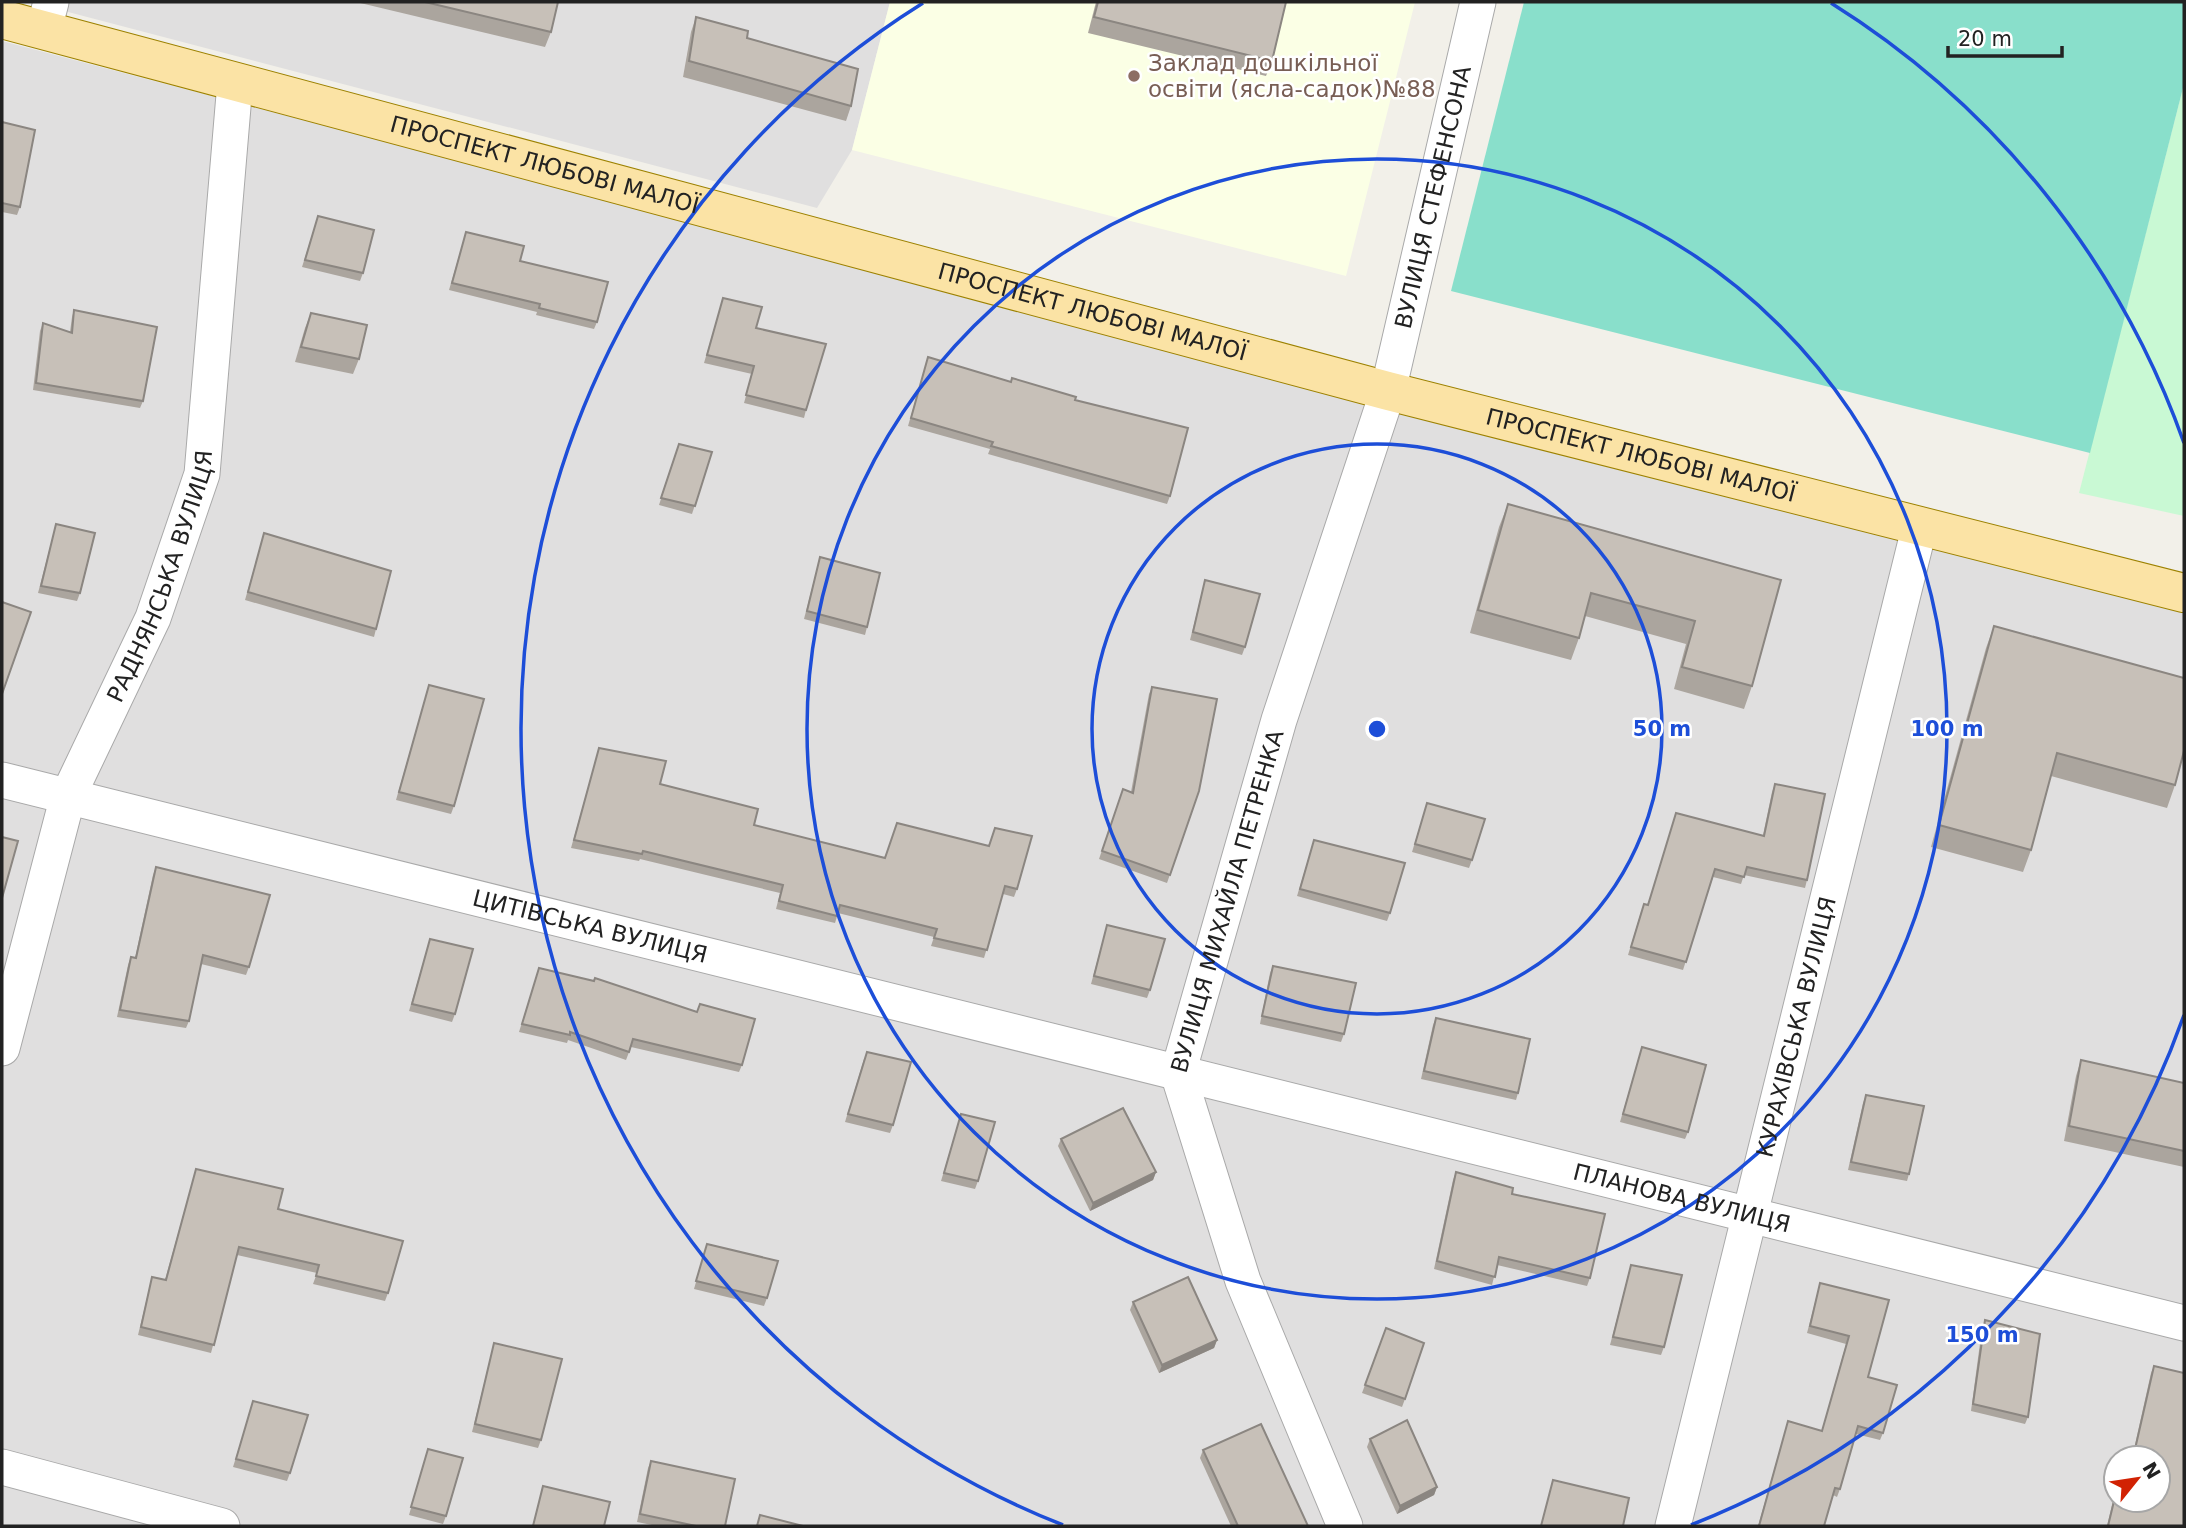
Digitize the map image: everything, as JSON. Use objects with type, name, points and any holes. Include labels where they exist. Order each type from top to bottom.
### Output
[{"type":"main road","name":"ПРОСПЕКТ ЛЮБОВІ МАЛОЇ","points":[[2,19],[47,15],[235,83],[1388,391],[2184,593]]},
{"type":"street","name":"ВУЛИЦЯ СТЕФЕНСОНА","points":[[1388,391],[1478,2]]},
{"type":"street","name":"РАДНЯНСЬКА ВУЛИЦЯ","points":[[2,1048],[68,796],[153,618],[202,474],[235,83]]},
{"type":"street","name":"ВУЛИЦЯ МИХАЙЛА ПЕТРЕНКА","points":[[1345,1526],[1243,1281],[1178,1073],[1279,720],[1388,391]]},
{"type":"street","name":"КУРАХІВСЬКА ВУЛИЦЯ","points":[[1673,1526],[1920,526]]},
{"type":"street","name":"ЦИТІВСЬКА ВУЛИЦЯ","points":[[2,780],[1178,1073]]},
{"type":"street","name":"ПЛАНОВА ВУЛИЦЯ","points":[[1178,1073],[2184,1323]]},
{"type":"street","points":[[2,1467],[222,1526]]},
{"type":"shaded area","points":[[30,2],[890,2],[852,150],[817,208]]},
{"type":"shaded area","name":"Заклад дошкільної освіти (ясла-садок)№88","points":[[890,2],[1415,2],[1346,276],[852,150]]},
{"type":"shaded area","points":[[2,41],[2184,612],[2184,1526],[2,1526]]},
{"type":"green space","points":[[1524,2],[2184,2],[2184,84],[2090,453],[1451,291]]},
{"type":"green space","points":[[2184,84],[2184,516],[2079,493]]},
{"type":"building","points":[[425,2],[558,2],[551,32]]},
{"type":"building","points":[[1098,2],[1286,2],[1272,61],[1094,17]]},
{"type":"building","points":[[696,17],[748,31],[747,38],[858,69],[851,106],[689,61]]},
{"type":"building","points":[[2,122],[35,130],[20,207],[2,203]]},
{"type":"building","points":[[318,216],[374,230],[363,273],[305,260]]},
{"type":"building","points":[[466,232],[524,246],[520,261],[608,282],[597,322],[539,308],[540,304],[452,283]]},
{"type":"building","points":[[723,298],[762,307],[756,328],[826,344],[806,410],[746,395],[754,366],[707,355]]},
{"type":"building","points":[[74,310],[157,327],[143,401],[36,383],[43,323],[72,333]]},
{"type":"building","points":[[311,313],[367,325],[359,359],[301,347]]},
{"type":"building","points":[[928,357],[1011,382],[1012,378],[1076,397],[1075,400],[1188,428],[1170,496],[991,446],[993,442],[911,418]]},
{"type":"building","points":[[679,444],[712,452],[695,506],[661,498]]},
{"type":"building","points":[[1508,504],[1781,580],[1752,686],[1682,667],[1695,621],[1591,593],[1579,638],[1478,610]]},
{"type":"building","points":[[56,524],[95,533],[80,593],[41,586]]},
{"type":"building","points":[[264,533],[391,571],[376,629],[248,592]]},
{"type":"building","points":[[820,557],[880,573],[867,627],[807,611]]},
{"type":"building","points":[[1205,580],[1260,594],[1245,647],[1193,632]]},
{"type":"building","points":[[2,602],[31,612],[2,694]]},
{"type":"building","points":[[1994,626],[2184,678],[2184,751],[2175,785],[2057,753],[2031,850],[1939,825]]},
{"type":"building","points":[[429,685],[484,699],[454,806],[399,792]]},
{"type":"building","points":[[1152,687],[1217,699],[1199,791],[1170,875],[1102,851],[1123,789],[1133,793]]},
{"type":"building","points":[[599,748],[666,761],[660,784],[758,809],[754,825],[885,858],[897,823],[989,846],[995,828],[1032,836],[1017,889],[1005,886],[987,950],[934,938],[937,929],[840,905],[837,916],[779,901],[783,885],[643,851],[642,854],[574,840]]},
{"type":"building","points":[[1775,784],[1825,794],[1807,880],[1747,867],[1744,877],[1715,869],[1686,962],[1631,947],[1644,904],[1648,905],[1676,813],[1764,836]]},
{"type":"building","points":[[1427,803],[1485,819],[1472,860],[1415,844]]},
{"type":"building","points":[[2,837],[18,841],[2,898]]},
{"type":"building","points":[[1314,840],[1405,863],[1390,913],[1300,889]]},
{"type":"building","points":[[156,867],[270,895],[249,967],[203,955],[189,1021],[120,1010],[131,957],[136,958]]},
{"type":"building","points":[[1107,925],[1165,939],[1150,990],[1094,976]]},
{"type":"building","points":[[430,939],[473,949],[455,1014],[412,1004]]},
{"type":"building","points":[[1273,966],[1356,983],[1344,1034],[1262,1016]]},
{"type":"building","points":[[539,968],[594,981],[595,978],[697,1012],[700,1004],[755,1019],[742,1065],[633,1039],[629,1052],[570,1032],[570,1035],[522,1024]]},
{"type":"building","points":[[1436,1018],[1530,1039],[1518,1093],[1424,1071]]},
{"type":"building","points":[[1642,1047],[1706,1065],[1688,1132],[1623,1114]]},
{"type":"building","points":[[867,1052],[911,1062],[893,1125],[848,1114]]},
{"type":"building","points":[[2081,1060],[2184,1083],[2184,1151],[2069,1126]]},
{"type":"building","points":[[1866,1095],[1924,1106],[1909,1174],[1851,1162]]},
{"type":"building","points":[[1123,1108],[1156,1172],[1093,1203],[1061,1139]]},
{"type":"building","points":[[961,1114],[995,1122],[978,1181],[944,1173]]},
{"type":"building","points":[[196,1169],[283,1189],[278,1209],[403,1241],[388,1293],[316,1276],[319,1265],[239,1247],[214,1345],[141,1327],[152,1277],[166,1280]]},
{"type":"building","points":[[1456,1172],[1513,1188],[1512,1194],[1605,1214],[1590,1278],[1499,1257],[1495,1277],[1437,1261]]},
{"type":"building","points":[[707,1244],[778,1261],[767,1298],[696,1281]]},
{"type":"building","points":[[1631,1265],[1682,1275],[1664,1347],[1613,1337]]},
{"type":"building","points":[[1188,1277],[1217,1340],[1162,1365],[1133,1302]]},
{"type":"building","points":[[1820,1283],[1889,1300],[1868,1377],[1897,1385],[1883,1433],[1858,1426],[1840,1489],[1835,1488],[1824,1526],[1759,1526],[1788,1421],[1822,1431],[1849,1336],[1810,1326]]},
{"type":"building","points":[[1985,1320],[2040,1334],[2028,1417],[1973,1404]]},
{"type":"building","points":[[1386,1328],[1424,1343],[1405,1399],[1365,1385]]},
{"type":"building","points":[[494,1343],[562,1359],[541,1440],[475,1424]]},
{"type":"building","points":[[2154,1366],[2184,1373],[2184,1526],[2108,1526],[2111,1514],[2172,1514],[2172,1444],[2136,1444]]},
{"type":"building","points":[[253,1401],[308,1415],[290,1473],[236,1459]]},
{"type":"building","points":[[1407,1420],[1437,1487],[1400,1506],[1370,1439]]},
{"type":"building","points":[[1261,1424],[1308,1526],[1238,1526],[1203,1450]]},
{"type":"building","points":[[428,1449],[463,1458],[446,1516],[411,1507]]},
{"type":"building","points":[[651,1461],[735,1479],[725,1526],[696,1526],[640,1514]]},
{"type":"building","points":[[1553,1480],[1629,1498],[1623,1526],[1541,1526]]},
{"type":"building","points":[[543,1486],[610,1502],[604,1526],[533,1526]]},
{"type":"building","points":[[760,1515],[803,1526],[757,1526]]},
{"type":"place","name":"Заклад дошкільної освіти (ясла-садок)№88","points":[[1134,76]]}]
